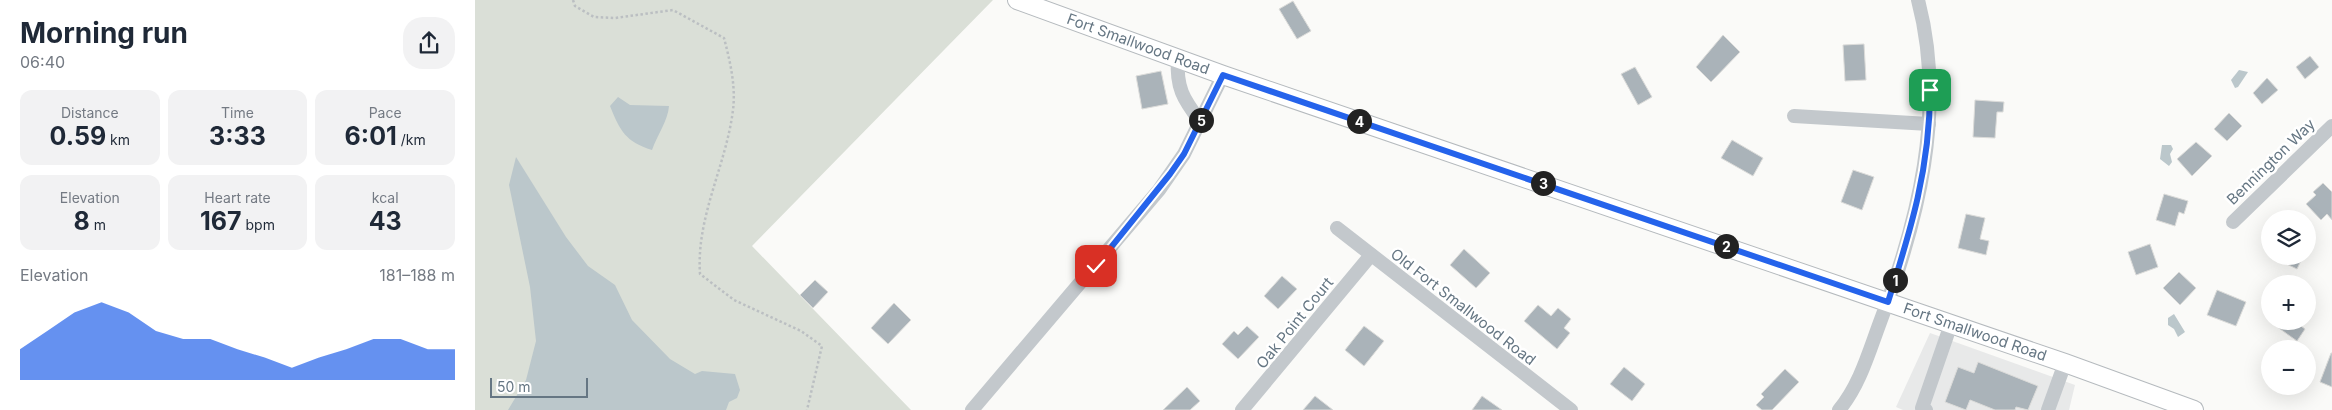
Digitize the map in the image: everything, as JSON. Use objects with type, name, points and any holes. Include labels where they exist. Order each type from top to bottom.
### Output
[{"type":"main road","name":"Fort Smallwood Road","points":[[1017,0],[1223,75],[2065,363],[2195,410]]},
{"type":"street","points":[[1839,410],[1855,386],[1888,302],[1920,191],[1926,162],[1929,124],[1928,51],[1918,0]]},
{"type":"street","points":[[1178,59],[1177,78],[1180,90],[1200,122]]},
{"type":"street","points":[[972,410],[1159,190],[1184,154],[1223,75]]},
{"type":"street","points":[[1794,116],[1929,124]]},
{"type":"street","name":"Bennington Way","points":[[2233,222],[2332,126]]},
{"type":"street","name":"Old Fort Smallwood Road","points":[[1337,228],[1571,410]]},
{"type":"street","name":"Oak Point Court","points":[[1242,410],[1278,370],[1371,255]]},
{"type":"street","points":[[1926,410],[1922,408],[1951,324]]},
{"type":"street","points":[[2048,410],[2065,363]]},
{"type":"path","points":[[573,0],[575,6],[593,17],[615,18],[673,10],[724,38],[732,69],[734,108],[724,156],[707,207],[699,254],[700,274],[734,300],[801,331],[822,346],[807,410]]},
{"type":"shaded area","points":[[475,0],[993,0],[752,246],[911,410],[475,410]]},
{"type":"shaded area","points":[[2239,70],[2248,72],[2238,87],[2235,88],[2231,80]]},
{"type":"shaded area","points":[[618,97],[630,105],[669,106],[667,117],[652,150],[630,139],[621,129],[610,106]]},
{"type":"shaded area","points":[[2162,145],[2171,145],[2173,149],[2170,154],[2172,162],[2169,166],[2160,159]]},
{"type":"shaded area","points":[[516,157],[566,237],[588,266],[615,285],[632,320],[670,359],[695,374],[702,371],[735,374],[740,390],[737,398],[729,402],[726,410],[508,410],[526,380],[536,341],[530,287],[509,185]]},
{"type":"shaded area","points":[[2174,314],[2185,332],[2178,337],[2174,329],[2168,325],[2168,318]]},
{"type":"shaded area","points":[[1930,333],[2075,385],[2069,410],[1903,410],[1896,407]]},
{"type":"building","points":[[1293,1],[1311,31],[1297,39],[1279,9]]},
{"type":"building","points":[[1723,35],[1740,52],[1711,82],[1696,67]]},
{"type":"building","points":[[1864,44],[1866,80],[1845,81],[1843,45]]},
{"type":"building","points":[[2310,56],[2319,67],[2305,79],[2296,67]]},
{"type":"building","points":[[1635,67],[1652,97],[1638,105],[1621,74]]},
{"type":"building","points":[[1161,71],[1168,104],[1142,109],[1136,76]]},
{"type":"building","points":[[2267,78],[2278,90],[2262,104],[2253,93]]},
{"type":"building","points":[[1975,100],[2004,102],[2003,112],[1997,112],[1995,138],[1973,137]]},
{"type":"building","points":[[2229,113],[2242,126],[2227,141],[2214,129]]},
{"type":"building","points":[[1732,140],[1763,158],[1753,176],[1721,158]]},
{"type":"building","points":[[2196,142],[2212,156],[2192,176],[2177,159]]},
{"type":"building","points":[[1853,170],[1874,177],[1862,210],[1841,202]]},
{"type":"building","points":[[2323,183],[2332,192],[2332,220],[2327,214],[2321,220],[2316,215],[2316,210],[2312,210],[2306,204],[2316,195],[2313,192]]},
{"type":"building","points":[[2164,194],[2188,201],[2184,214],[2179,212],[2175,226],[2156,220]]},
{"type":"building","points":[[1966,214],[1985,218],[1980,239],[1989,241],[1986,255],[1958,248]]},
{"type":"building","points":[[2150,244],[2158,267],[2136,275],[2128,252]]},
{"type":"building","points":[[1464,249],[1490,273],[1476,288],[1450,265]]},
{"type":"building","points":[[2289,265],[2299,265],[2297,269]]},
{"type":"building","points":[[2179,272],[2196,288],[2180,305],[2163,288]]},
{"type":"building","points":[[1282,276],[1297,289],[1278,309],[1264,296]]},
{"type":"building","points":[[815,280],[828,292],[813,308],[800,295]]},
{"type":"building","points":[[2217,290],[2246,302],[2236,326],[2207,315]]},
{"type":"building","points":[[894,303],[911,320],[888,344],[871,328]]},
{"type":"building","points":[[1538,305],[1551,316],[1558,308],[1571,319],[1564,328],[1570,333],[1557,349],[1524,321]]},
{"type":"building","points":[[1247,326],[1259,337],[1238,359],[1222,344],[1234,331],[1238,335]]},
{"type":"building","points":[[1364,326],[1384,341],[1364,366],[1345,350]]},
{"type":"building","points":[[2282,330],[2304,330],[2298,340]]},
{"type":"building","points":[[2332,353],[2332,387],[2320,382]]},
{"type":"building","points":[[1978,362],[2038,386],[2028,410],[2016,407],[2015,410],[1995,410],[1970,400],[1966,410],[1945,402],[1958,367],[1974,373]]},
{"type":"building","points":[[1624,367],[1645,384],[1632,401],[1610,384]]},
{"type":"building","points":[[1785,369],[1799,382],[1772,410],[1762,410],[1756,405],[1764,397],[1761,394]]},
{"type":"building","points":[[1187,387],[1200,401],[1190,410],[1163,410]]},
{"type":"building","points":[[1315,396],[1333,410],[1303,410]]},
{"type":"building","points":[[1482,396],[1502,410],[1472,410]]},
{"type":"route","points":[[1096,266],[1135,221],[1184,154],[1223,75],[1888,302],[1913,221],[1926,162],[1930,90]]}]
